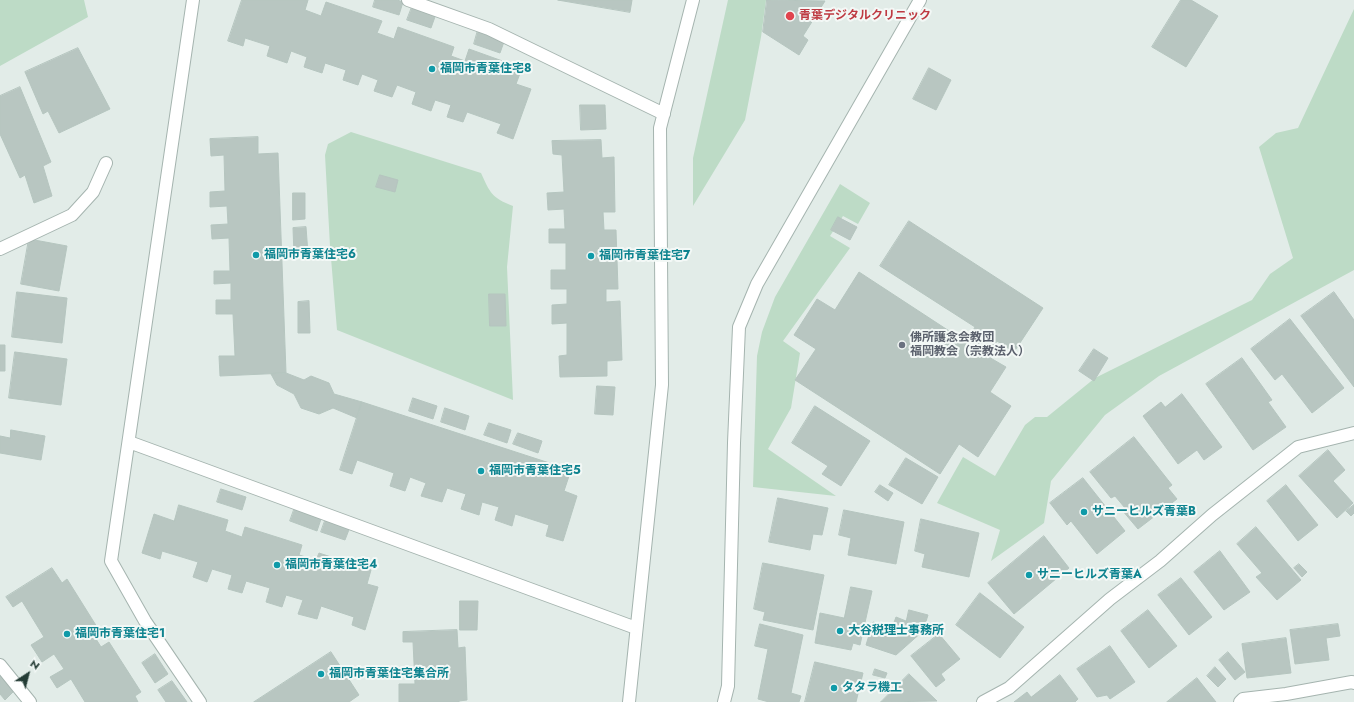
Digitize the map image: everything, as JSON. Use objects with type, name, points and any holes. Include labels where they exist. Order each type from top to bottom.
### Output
[{"type":"street","points":[[193,0],[111,561],[145,621],[200,702]]},
{"type":"street","points":[[408,0],[489,29],[664,114]]},
{"type":"street","points":[[629,702],[662,385],[660,128],[693,0]]},
{"type":"street","points":[[724,702],[728,686],[739,327],[757,284],[920,0]]},
{"type":"street","points":[[0,249],[72,215],[93,192],[106,163]]},
{"type":"street","points":[[984,702],[1009,688],[1110,599],[1160,562],[1212,515],[1298,447],[1354,433]]},
{"type":"street","points":[[129,442],[636,628]]},
{"type":"street","points":[[0,665],[30,702]]},
{"type":"street","points":[[1240,702],[1243,699],[1286,694],[1352,682],[1354,683]]},
{"type":"green space","points":[[0,0],[84,0],[88,17],[0,66]]},
{"type":"green space","points":[[728,0],[766,0],[761,37],[745,120],[693,206],[693,158]]},
{"type":"green space","points":[[1354,9],[1354,270],[1159,376],[1105,415],[1051,481],[1044,523],[991,561],[1000,530],[937,503],[963,457],[995,476],[1025,425],[1035,417],[1047,417],[1095,378],[1252,300],[1270,274],[1293,258],[1259,147],[1276,133],[1298,128]]},
{"type":"green space","points":[[351,132],[481,173],[492,194],[500,200],[513,206],[507,267],[513,400],[337,330],[330,246],[325,155],[328,144]]},
{"type":"green space","points":[[840,184],[870,203],[858,224],[843,216],[830,236],[850,248],[783,341],[800,353],[791,408],[768,449],[836,496],[753,487],[757,356],[762,332],[775,297]]},
{"type":"building","name":"福岡市青葉住宅8","points":[[242,0],[308,0],[305,10],[321,16],[326,2],[382,21],[377,33],[394,39],[398,27],[454,47],[451,56],[465,61],[469,49],[522,68],[516,84],[531,89],[513,139],[497,133],[501,124],[467,112],[463,122],[447,117],[451,105],[435,100],[431,111],[412,104],[416,92],[397,85],[392,97],[374,91],[378,80],[362,74],[358,85],[343,80],[346,70],[325,63],[322,73],[304,67],[307,57],[291,51],[287,63],[267,56],[270,46],[245,38],[243,46],[228,41]]},
{"type":"building","points":[[375,0],[397,0],[403,2],[399,15],[373,7]]},
{"type":"building","points":[[558,0],[632,0],[630,12]]},
{"type":"building","name":"青葉デジタルクリニック","points":[[767,0],[825,1],[803,36],[808,40],[799,55],[763,32]]},
{"type":"building","points":[[1181,0],[1191,0],[1218,16],[1186,67],[1152,47]]},
{"type":"building","points":[[412,7],[436,14],[431,28],[407,20]]},
{"type":"building","points":[[478,30],[505,39],[500,53],[474,44]]},
{"type":"building","points":[[78,48],[110,109],[59,133],[48,111],[43,114],[25,72]]},
{"type":"building","points":[[929,68],[951,80],[936,110],[913,99]]},
{"type":"building","points":[[20,87],[51,162],[43,166],[52,196],[34,203],[25,175],[20,178],[0,134],[0,96]]},
{"type":"building","points":[[580,105],[605,105],[606,129],[581,130]]},
{"type":"building","name":"福岡市青葉住宅6","points":[[258,137],[258,154],[278,153],[286,373],[220,376],[219,356],[235,356],[233,314],[216,314],[216,300],[231,300],[231,283],[214,284],[214,271],[230,271],[229,238],[212,239],[211,225],[228,224],[227,206],[210,207],[210,192],[225,191],[224,155],[211,156],[210,139]]},
{"type":"building","name":"福岡市青葉住宅7","points":[[601,140],[602,158],[614,157],[615,212],[603,212],[604,230],[616,230],[618,289],[606,289],[606,302],[620,301],[622,360],[607,361],[607,376],[560,377],[559,356],[567,355],[567,323],[552,324],[552,305],[567,304],[567,289],[551,289],[551,270],[566,270],[566,243],[549,243],[549,229],[565,229],[564,209],[548,210],[547,193],[564,192],[562,155],[553,154],[552,141]]},
{"type":"building","points":[[380,175],[398,180],[395,192],[376,187]]},
{"type":"building","points":[[293,193],[305,193],[305,219],[293,220]]},
{"type":"building","points":[[838,217],[857,227],[850,240],[831,230]]},
{"type":"building","name":"佛所護念会教団 福岡教会（宗教法人）","points":[[909,221],[1043,308],[1014,352],[997,341],[987,356],[1006,367],[990,392],[1011,406],[978,457],[959,444],[940,474],[795,380],[816,349],[794,335],[817,299],[835,310],[859,272],[966,342],[975,327],[880,266]]},
{"type":"building","points":[[306,227],[308,254],[294,255],[293,228]]},
{"type":"building","points":[[29,239],[67,246],[59,291],[21,284]]},
{"type":"building","points":[[17,292],[67,298],[62,343],[12,337]]},
{"type":"building","points":[[1334,292],[1354,320],[1354,387],[1301,316]]},
{"type":"building","points":[[489,294],[505,294],[506,326],[490,326]]},
{"type":"building","points":[[309,301],[310,333],[298,333],[298,302]]},
{"type":"building","points":[[1290,319],[1344,388],[1312,413],[1282,374],[1275,380],[1251,349]]},
{"type":"building","points":[[0,345],[5,345],[5,371],[0,371]]},
{"type":"building","points":[[1094,349],[1108,358],[1094,381],[1079,371]]},
{"type":"building","points":[[15,352],[67,359],[61,405],[9,398]]},
{"type":"building","points":[[1242,358],[1272,400],[1268,402],[1286,427],[1253,450],[1206,384]]},
{"type":"building","points":[[286,373],[304,380],[311,376],[329,383],[334,394],[362,402],[357,418],[333,408],[319,414],[301,408],[294,394],[277,385],[271,374]]},
{"type":"building","points":[[597,386],[615,387],[613,415],[595,414]]},
{"type":"building","points":[[1182,394],[1222,447],[1204,460],[1197,450],[1178,464],[1143,416],[1161,402],[1165,407]]},
{"type":"building","points":[[413,398],[437,406],[433,419],[409,411]]},
{"type":"building","name":"福岡市青葉住宅5","points":[[362,402],[571,470],[564,491],[577,496],[563,541],[546,536],[549,525],[515,514],[512,526],[495,520],[499,507],[482,502],[479,515],[461,509],[466,494],[447,488],[442,502],[421,496],[426,483],[410,477],[405,491],[390,486],[394,473],[357,460],[352,474],[340,470]]},
{"type":"building","points":[[815,406],[870,441],[841,486],[822,474],[828,466],[792,443]]},
{"type":"building","points":[[445,408],[469,416],[465,430],[441,422]]},
{"type":"building","points":[[489,423],[511,430],[507,443],[484,435]]},
{"type":"building","points":[[11,430],[45,436],[41,460],[0,453],[0,436],[10,438]]},
{"type":"building","points":[[518,433],[542,441],[538,453],[513,444]]},
{"type":"building","points":[[1134,437],[1172,485],[1168,488],[1177,499],[1138,529],[1122,510],[1125,508],[1115,496],[1111,498],[1090,472]]},
{"type":"building","points":[[1328,450],[1345,470],[1333,481],[1353,503],[1337,518],[1299,476]]},
{"type":"building","points":[[906,458],[938,477],[922,504],[889,485]]},
{"type":"building","name":"サニーヒルズ青葉B","points":[[1083,478],[1125,531],[1097,554],[1071,521],[1067,525],[1050,503]]},
{"type":"building","points":[[880,485],[893,493],[888,501],[875,492]]},
{"type":"building","points":[[1286,485],[1318,525],[1298,541],[1267,501]]},
{"type":"building","points":[[221,489],[246,497],[242,510],[217,502]]},
{"type":"building","points":[[778,498],[828,508],[822,535],[813,534],[810,550],[769,542]]},
{"type":"building","name":"福岡市青葉住宅4","points":[[179,505],[228,520],[225,531],[242,537],[245,527],[302,545],[299,555],[316,560],[319,553],[371,570],[367,584],[378,587],[365,630],[352,625],[354,617],[321,606],[317,619],[298,614],[303,600],[286,595],[282,607],[266,602],[270,588],[246,581],[242,593],[228,589],[232,575],[212,569],[207,582],[193,577],[198,562],[162,551],[160,559],[142,553],[154,514],[174,521]]},
{"type":"building","points":[[1354,505],[1354,513],[1351,516],[1346,511]]},
{"type":"building","points":[[295,507],[322,516],[317,531],[290,521]]},
{"type":"building","points":[[844,510],[904,522],[896,564],[848,555],[851,538],[839,535]]},
{"type":"building","points":[[326,518],[350,527],[345,540],[321,532]]},
{"type":"building","points":[[921,519],[979,533],[969,577],[922,567],[925,554],[915,551]]},
{"type":"building","points":[[1256,527],[1301,580],[1277,600],[1256,577],[1262,573],[1237,544]]},
{"type":"building","name":"サニーヒルズ青葉A","points":[[1044,536],[1069,568],[1014,614],[988,583]]},
{"type":"building","points":[[1220,551],[1250,592],[1224,610],[1194,572]]},
{"type":"building","points":[[763,563],[824,575],[813,630],[763,620],[765,612],[754,609]]},
{"type":"building","points":[[1299,564],[1307,572],[1302,577],[1294,568]]},
{"type":"building","name":"福岡市青葉住宅1","points":[[52,568],[62,583],[67,579],[97,627],[91,631],[101,647],[109,642],[141,692],[135,696],[138,702],[85,702],[71,679],[57,688],[50,677],[64,669],[54,654],[42,662],[31,645],[44,637],[22,601],[13,607],[6,597]]},
{"type":"building","points":[[1181,578],[1212,617],[1189,635],[1158,595]]},
{"type":"building","name":"大谷税理士事務所","points":[[851,587],[872,591],[860,645],[853,643],[851,650],[815,643],[820,613],[844,618]]},
{"type":"building","points":[[980,593],[1024,627],[1000,658],[956,625]]},
{"type":"building","points":[[460,601],[478,601],[477,630],[460,630]]},
{"type":"building","points":[[909,610],[928,615],[923,631],[896,655],[866,645],[873,622],[892,628],[896,617],[906,621]]},
{"type":"building","points":[[1148,610],[1177,646],[1149,668],[1121,631]]},
{"type":"building","points":[[760,624],[803,635],[791,693],[801,696],[799,702],[769,702],[758,699],[768,649],[755,646]]},
{"type":"building","points":[[1338,624],[1340,636],[1326,638],[1329,660],[1295,664],[1290,630]]},
{"type":"building","points":[[457,630],[458,648],[465,647],[467,700],[459,702],[399,702],[399,684],[415,684],[413,642],[403,642],[403,632]]},
{"type":"building","points":[[939,634],[960,659],[941,674],[945,680],[936,687],[911,656]]},
{"type":"building","points":[[1286,638],[1291,673],[1247,678],[1242,644]]},
{"type":"building","points":[[1110,646],[1135,682],[1110,699],[1107,695],[1097,697],[1077,669]]},
{"type":"building","name":"福岡市青葉住宅集合所","points":[[331,652],[359,695],[349,702],[254,702]]},
{"type":"building","points":[[1228,652],[1245,672],[1235,680],[1219,660]]},
{"type":"building","points":[[155,654],[168,674],[155,683],[142,663]]},
{"type":"building","name":"タタラ機工","points":[[815,662],[863,673],[856,702],[805,702]]},
{"type":"building","points":[[1215,667],[1226,679],[1218,687],[1207,676]]},
{"type":"building","points":[[875,669],[887,673],[885,678],[873,675]]},
{"type":"building","points":[[0,674],[15,690],[5,700],[0,694]]},
{"type":"building","points":[[909,674],[937,701],[881,702]]},
{"type":"building","points":[[1060,675],[1078,699],[1075,702],[1014,702],[1027,692],[1031,697]]},
{"type":"building","points":[[1197,678],[1216,702],[1167,702]]},
{"type":"building","points":[[172,681],[187,702],[166,702],[158,690]]},
{"type":"place","name":"青葉デジタルクリニック","points":[[790,16]]},
{"type":"place","name":"福岡市青葉住宅8","points":[[432,69]]},
{"type":"place","name":"福岡市青葉住宅6","points":[[256,255]]},
{"type":"place","name":"福岡市青葉住宅7","points":[[591,256]]},
{"type":"place","name":"佛所護念会教団 福岡教会（宗教法人）","points":[[902,345]]},
{"type":"place","name":"福岡市青葉住宅5","points":[[481,471]]},
{"type":"place","name":"サニーヒルズ青葉B","points":[[1084,512]]},
{"type":"place","name":"福岡市青葉住宅4","points":[[277,565]]},
{"type":"place","name":"サニーヒルズ青葉A","points":[[1029,575]]},
{"type":"place","name":"大谷税理士事務所","points":[[840,631]]},
{"type":"place","name":"福岡市青葉住宅1","points":[[67,634]]},
{"type":"place","name":"福岡市青葉住宅集合所","points":[[321,674]]},
{"type":"place","name":"タタラ機工","points":[[834,688]]}]
